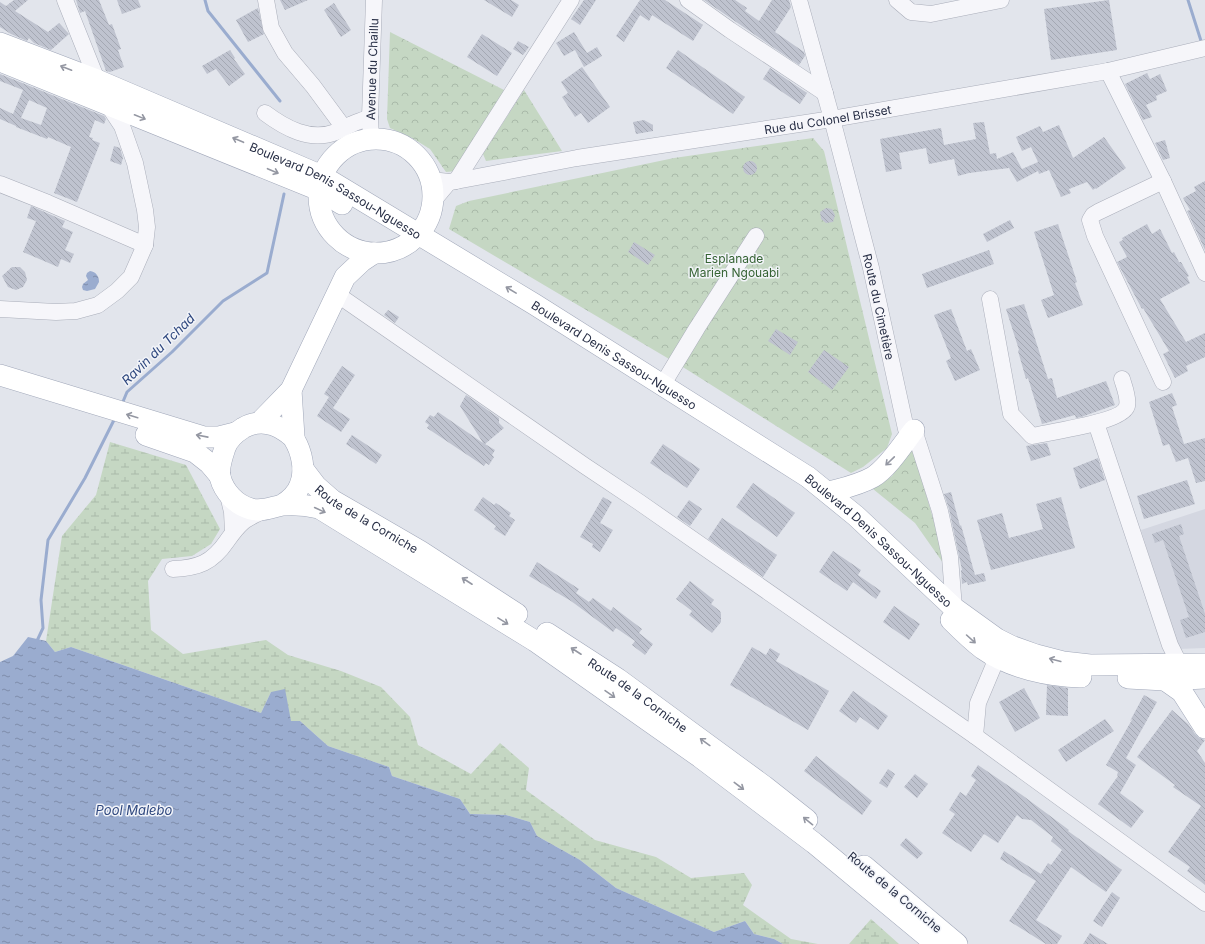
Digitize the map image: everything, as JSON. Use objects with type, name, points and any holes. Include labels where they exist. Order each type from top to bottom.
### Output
[{"type":"main road","name":"Boulevard Denis Sassou-Nguesso","points":[[0,43],[97,80],[321,183],[413,239],[784,475],[849,525],[976,643],[1000,653],[1025,668],[1061,676],[1174,676],[1205,678]]},
{"type":"main road","name":"Boulevard Denis Sassou-Nguesso","points":[[0,61],[108,105],[321,183]]},
{"type":"main road","points":[[371,138],[401,144],[414,154],[424,166],[445,181],[433,201],[428,219],[413,239],[392,251],[374,253],[355,249],[339,239],[327,225],[320,209],[321,183],[330,161],[341,150],[355,142],[371,138]]},
{"type":"main road","points":[[339,239],[346,266],[342,286]]},
{"type":"main road","name":"Boulevard Denis Sassou-Nguesso","points":[[413,239],[534,304],[663,384],[808,477],[829,492],[856,516],[1000,653]]},
{"type":"main road","points":[[260,422],[291,390],[342,286],[362,261],[374,253]]},
{"type":"main road","points":[[0,376],[168,434],[209,463],[236,502],[250,509],[273,508],[293,497],[300,485],[303,469],[300,453],[294,437],[291,390]]},
{"type":"main road","points":[[0,390],[168,434],[219,437],[235,433],[248,425],[260,422],[278,426],[294,437]]},
{"type":"main road","points":[[829,492],[855,485],[874,476],[895,456],[914,430]]},
{"type":"main road","points":[[223,484],[221,459],[226,444],[235,433]]},
{"type":"main road","name":"Route de la Corniche","points":[[303,469],[316,486],[332,500],[420,551],[630,688],[764,786],[889,886],[957,944]]},
{"type":"main road","name":"Route de la Corniche","points":[[273,508],[304,504],[319,508],[535,641],[700,757],[814,843],[936,944]]},
{"type":"main road","name":"Boulevard Denis Sassou-Nguesso","points":[[1174,676],[1205,664]]},
{"type":"main road","points":[[1174,676],[1205,728]]},
{"type":"street","points":[[0,309],[76,312],[98,306],[117,291],[131,277],[145,245],[147,228],[145,210],[135,163],[122,126],[108,105],[65,0]]},
{"type":"street","points":[[266,0],[271,28],[284,53],[313,86],[344,128]]},
{"type":"street","name":"Avenue du Chaillu","points":[[371,138],[370,117],[374,0]]},
{"type":"street","points":[[445,181],[571,0]]},
{"type":"street","points":[[688,0],[730,30],[825,93]]},
{"type":"street","name":"Route du Cimetière","points":[[799,0],[871,268],[906,429],[914,430],[940,511],[950,557],[954,608]]},
{"type":"street","points":[[897,0],[911,12],[931,14],[1001,0]]},
{"type":"street","name":"Rue du Colonel Brisset","points":[[445,181],[577,158],[832,120],[1108,71],[1205,48]]},
{"type":"street","points":[[1108,71],[1163,181],[1205,273]]},
{"type":"street","points":[[265,113],[279,123],[295,131],[321,136],[337,132],[370,117]]},
{"type":"street","points":[[1163,181],[1098,212],[1090,220],[1095,236],[1163,382]]},
{"type":"street","points":[[0,184],[145,245]]},
{"type":"street","points":[[663,384],[756,236]]},
{"type":"street","points":[[342,286],[585,466],[645,506],[974,736],[1205,904]]},
{"type":"street","points":[[990,299],[1011,414],[1032,436],[1096,423],[1114,417],[1124,411],[1127,406],[1127,400],[1122,379]]},
{"type":"street","points":[[1096,423],[1170,645],[1174,676]]},
{"type":"street","points":[[223,484],[232,512],[233,532]]},
{"type":"street","points":[[173,569],[202,565],[212,559],[228,541],[233,532],[244,521],[273,508]]},
{"type":"street","points":[[974,736],[978,703],[1000,653]]},
{"type":"shaded area","points":[[1205,509],[1205,648],[1178,649],[1141,530]]},
{"type":"green space","points":[[390,32],[506,91],[457,171],[446,172],[430,149],[412,138],[390,128],[387,119]]},
{"type":"green space","points":[[524,90],[562,151],[486,161],[483,154]]},
{"type":"green space","name":"Esplanade Marien Ngouabi","points":[[813,138],[824,151],[892,434],[887,448],[863,467],[851,473],[686,369],[449,229],[456,206],[469,201],[674,158]]},
{"type":"green space","points":[[110,442],[186,465],[220,529],[211,544],[192,556],[162,559],[148,581],[151,630],[183,654],[266,640],[288,655],[341,671],[381,687],[410,717],[418,745],[471,774],[500,743],[529,768],[526,790],[595,840],[656,857],[691,878],[744,873],[752,885],[743,905],[791,939],[818,944],[783,944],[774,939],[754,934],[745,921],[714,932],[616,888],[580,860],[537,836],[530,822],[506,815],[470,814],[460,799],[392,776],[389,767],[328,746],[300,721],[291,721],[271,692],[261,713],[71,647],[55,652],[46,641],[62,536],[96,495]]},
{"type":"green space","points":[[912,446],[948,570],[915,523],[873,489],[892,476]]},
{"type":"green space","points":[[871,919],[899,944],[849,944]]},
{"type":"water","points":[[90,271],[97,275],[99,282],[95,289],[87,291],[83,290],[83,284],[88,280],[86,276],[87,273]]},
{"type":"water","name":"Pool Malebo","points":[[28,637],[46,641],[55,652],[71,647],[261,713],[271,692],[285,689],[291,721],[300,721],[328,746],[389,767],[392,776],[460,799],[470,814],[506,815],[530,822],[537,836],[580,860],[616,888],[714,932],[745,921],[754,934],[774,939],[783,944],[0,944],[0,662],[13,656]]},
{"type":"building","points":[[14,0],[28,0],[15,11],[48,32],[59,23],[69,34],[51,50],[34,43],[29,38],[27,41],[11,34],[0,27],[0,2],[6,6]]},
{"type":"building","points":[[76,0],[99,0],[109,25],[112,24],[121,49],[118,50],[124,67],[110,72],[106,71],[85,11],[80,13]]},
{"type":"building","points":[[117,0],[138,0],[141,7],[122,14]]},
{"type":"building","points":[[280,0],[308,0],[285,10]]},
{"type":"building","points":[[484,0],[511,0],[519,5],[512,17]]},
{"type":"building","points":[[584,0],[596,0],[580,25],[571,19]]},
{"type":"building","points":[[640,0],[665,0],[703,25],[693,41],[652,15],[649,21],[640,15],[624,42],[616,36]]},
{"type":"building","points":[[704,0],[735,0],[747,8],[745,11],[759,21],[772,0],[789,0],[791,7],[775,32],[804,52],[805,56],[799,65]]},
{"type":"building","points":[[1109,0],[1117,50],[1051,60],[1044,9]]},
{"type":"building","points":[[334,3],[351,30],[341,37],[324,10]]},
{"type":"building","points":[[258,8],[264,34],[248,42],[236,20]]},
{"type":"building","points":[[574,32],[587,53],[597,47],[602,56],[584,67],[575,50],[564,56],[556,43]]},
{"type":"building","points":[[482,34],[512,53],[497,76],[467,57]]},
{"type":"building","points":[[518,41],[529,47],[523,55],[513,49]]},
{"type":"building","points":[[230,50],[235,58],[234,59],[245,74],[229,86],[216,69],[207,74],[202,66]]},
{"type":"building","points":[[678,50],[745,97],[733,114],[666,68]]},
{"type":"building","points":[[582,67],[610,107],[588,123],[581,113],[575,117],[562,97],[568,93],[561,82]]},
{"type":"building","points":[[770,68],[807,93],[800,104],[763,79]]},
{"type":"building","points":[[1147,73],[1150,79],[1160,74],[1167,91],[1156,96],[1157,100],[1146,105],[1152,117],[1143,120],[1125,84]]},
{"type":"building","points":[[0,74],[104,116],[106,119],[104,124],[95,120],[89,137],[100,143],[77,202],[54,193],[71,147],[48,137],[47,139],[16,127],[0,119],[0,108],[13,114],[23,90],[0,81]],"holes":[[[29,100],[47,108],[41,125],[21,118]]]},
{"type":"building","points":[[644,120],[653,125],[653,131],[636,134],[633,122]]},
{"type":"building","points":[[984,122],[990,154],[996,153],[997,159],[1013,152],[1022,169],[1038,162],[1031,147],[1022,151],[1016,137],[1040,126],[1043,132],[1059,125],[1073,158],[1104,137],[1126,168],[1096,189],[1095,188],[1093,190],[1087,182],[1069,189],[1071,193],[1061,197],[1049,170],[1039,174],[1038,171],[1017,182],[1009,168],[969,173],[958,176],[954,159],[929,164],[926,148],[899,153],[902,169],[886,172],[880,139],[941,128],[944,145],[976,139],[973,123]]},
{"type":"building","points":[[1165,140],[1170,158],[1163,160],[1155,143]]},
{"type":"building","points":[[114,146],[120,148],[123,158],[121,165],[110,161]]},
{"type":"building","points":[[750,161],[755,163],[757,168],[755,173],[750,175],[745,173],[743,168],[745,163]]},
{"type":"building","points":[[1205,181],[1205,250],[1187,211],[1190,210],[1183,198],[1196,191],[1194,187]]},
{"type":"building","points":[[31,206],[65,221],[62,227],[73,232],[65,250],[74,254],[70,263],[61,259],[58,267],[23,252],[36,221],[27,218]]},
{"type":"building","points":[[826,208],[832,209],[835,215],[833,222],[826,223],[821,219],[820,212]]},
{"type":"building","points":[[1010,220],[1014,228],[987,242],[983,234]]},
{"type":"building","points":[[1058,224],[1083,305],[1048,318],[1041,300],[1054,295],[1034,232]]},
{"type":"building","points":[[1147,224],[1152,234],[1160,229],[1172,253],[1174,252],[1189,276],[1187,277],[1190,283],[1160,299],[1186,342],[1205,333],[1205,357],[1186,366],[1188,371],[1175,378],[1163,354],[1169,351],[1143,308],[1142,309],[1117,262],[1127,257],[1119,242],[1123,240],[1122,238]]},
{"type":"building","points":[[634,242],[655,255],[648,265],[628,252]]},
{"type":"building","points":[[989,250],[994,264],[927,288],[922,274]]},
{"type":"building","points":[[12,267],[20,267],[25,272],[27,280],[23,287],[16,290],[8,287],[2,276]]},
{"type":"building","points":[[1024,304],[1048,379],[1052,378],[1057,398],[1106,381],[1115,405],[1081,417],[1076,418],[1075,415],[1042,424],[1028,378],[1026,379],[1018,351],[1019,350],[1006,309]]},
{"type":"building","points":[[951,309],[967,351],[971,349],[980,370],[955,381],[946,361],[951,358],[934,315]]},
{"type":"building","points":[[388,310],[399,317],[395,323],[384,315]]},
{"type":"building","points":[[776,329],[798,342],[790,355],[768,341]]},
{"type":"building","points":[[824,350],[849,367],[832,390],[808,372]]},
{"type":"building","points":[[342,366],[355,375],[333,408],[350,419],[341,432],[317,416],[329,397],[324,394]]},
{"type":"building","points":[[1172,393],[1177,405],[1172,407],[1184,444],[1205,438],[1205,481],[1196,483],[1188,458],[1176,462],[1169,444],[1163,446],[1149,402]]},
{"type":"building","points":[[466,395],[499,418],[499,423],[504,428],[485,444],[495,450],[492,455],[494,457],[489,465],[486,463],[484,466],[427,428],[429,425],[425,422],[430,415],[434,417],[438,412],[483,443],[460,406]]},
{"type":"building","points":[[352,435],[382,455],[376,464],[346,444]]},
{"type":"building","points":[[1047,443],[1051,455],[1031,461],[1026,446]]},
{"type":"building","points":[[663,444],[700,469],[687,488],[650,463]]},
{"type":"building","points":[[1098,458],[1105,480],[1080,489],[1073,468]]},
{"type":"building","points":[[1187,480],[1195,504],[1144,519],[1137,496]]},
{"type":"building","points":[[753,483],[795,513],[777,537],[736,507]]},
{"type":"building","points":[[951,492],[975,575],[984,573],[986,581],[968,585],[967,582],[962,584],[962,570],[949,509],[944,494]]},
{"type":"building","points":[[483,497],[494,505],[496,503],[511,513],[509,516],[515,520],[505,536],[494,529],[496,526],[474,510]]},
{"type":"building","points":[[603,497],[612,502],[600,523],[613,530],[600,552],[592,547],[593,544],[580,537]]},
{"type":"building","points":[[1061,497],[1075,548],[991,570],[977,520],[1002,513],[1009,538],[1043,529],[1036,504]]},
{"type":"building","points":[[689,500],[702,509],[690,526],[677,517]]},
{"type":"building","points":[[722,518],[777,555],[763,577],[708,539]]},
{"type":"building","points":[[1181,524],[1184,534],[1179,536],[1205,614],[1205,632],[1186,638],[1180,620],[1189,617],[1163,540],[1155,543],[1152,534]]},
{"type":"building","points":[[833,551],[861,570],[858,575],[881,591],[876,599],[853,582],[847,591],[819,572]]},
{"type":"building","points":[[537,562],[579,589],[576,593],[589,602],[593,598],[611,611],[613,607],[642,629],[639,633],[653,644],[645,655],[632,645],[635,641],[616,628],[613,632],[571,601],[529,576]]},
{"type":"building","points":[[690,581],[714,600],[711,604],[720,611],[721,622],[712,633],[689,615],[692,611],[676,599]]},
{"type":"building","points":[[894,606],[920,624],[909,640],[883,622]]},
{"type":"building","points":[[752,647],[766,655],[770,648],[780,654],[776,661],[829,691],[808,730],[730,685]]},
{"type":"building","points":[[1047,685],[1068,688],[1068,716],[1046,715]]},
{"type":"building","points":[[1024,688],[1040,718],[1015,732],[999,702]]},
{"type":"building","points":[[853,691],[888,716],[878,730],[860,717],[856,723],[839,711]]},
{"type":"building","points":[[1144,695],[1157,702],[1126,758],[1136,765],[1120,793],[1144,811],[1131,828],[1098,804],[1118,776],[1118,772],[1106,765],[1133,718],[1130,721]]},
{"type":"building","points":[[1172,710],[1188,724],[1199,738],[1205,740],[1197,751],[1205,763],[1205,885],[1187,871],[1190,867],[1168,852],[1201,806],[1173,787],[1175,785],[1137,757]]},
{"type":"building","points":[[1105,719],[1114,731],[1066,762],[1058,750]]},
{"type":"building","points":[[816,756],[872,801],[862,815],[804,771]]},
{"type":"building","points":[[978,765],[1022,795],[1122,870],[1106,892],[1071,867],[1036,920],[1062,936],[1057,944],[1046,944],[1009,921],[1036,881],[1000,859],[1004,851],[1041,874],[1048,863],[1051,865],[1062,850],[1051,841],[1053,837],[1031,820],[1022,819],[1017,815],[998,843],[984,834],[971,852],[942,833],[955,814],[949,810],[960,792],[966,796],[976,780],[971,776]]},
{"type":"building","points":[[888,769],[895,774],[887,788],[879,783]]},
{"type":"building","points":[[915,774],[928,784],[917,798],[904,787]]},
{"type":"building","points":[[906,838],[923,853],[917,859],[900,845]]},
{"type":"building","points":[[1112,892],[1120,898],[1102,927],[1093,921]]},
{"type":"building","points":[[1090,933],[1108,944],[1083,944]]},
{"type":"waterway","name":"Ravin du Tchad","points":[[205,0],[208,11],[280,101]]},
{"type":"waterway","name":"Ravin du Tchad","points":[[1188,0],[1202,44]]},
{"type":"waterway","name":"Ravin du Tchad","points":[[122,404],[127,392],[172,352],[223,301],[267,273],[284,194]]},
{"type":"waterway","name":"Ravin du Tchad","points":[[36,643],[43,628],[41,600],[48,540],[85,478],[115,418]]}]
